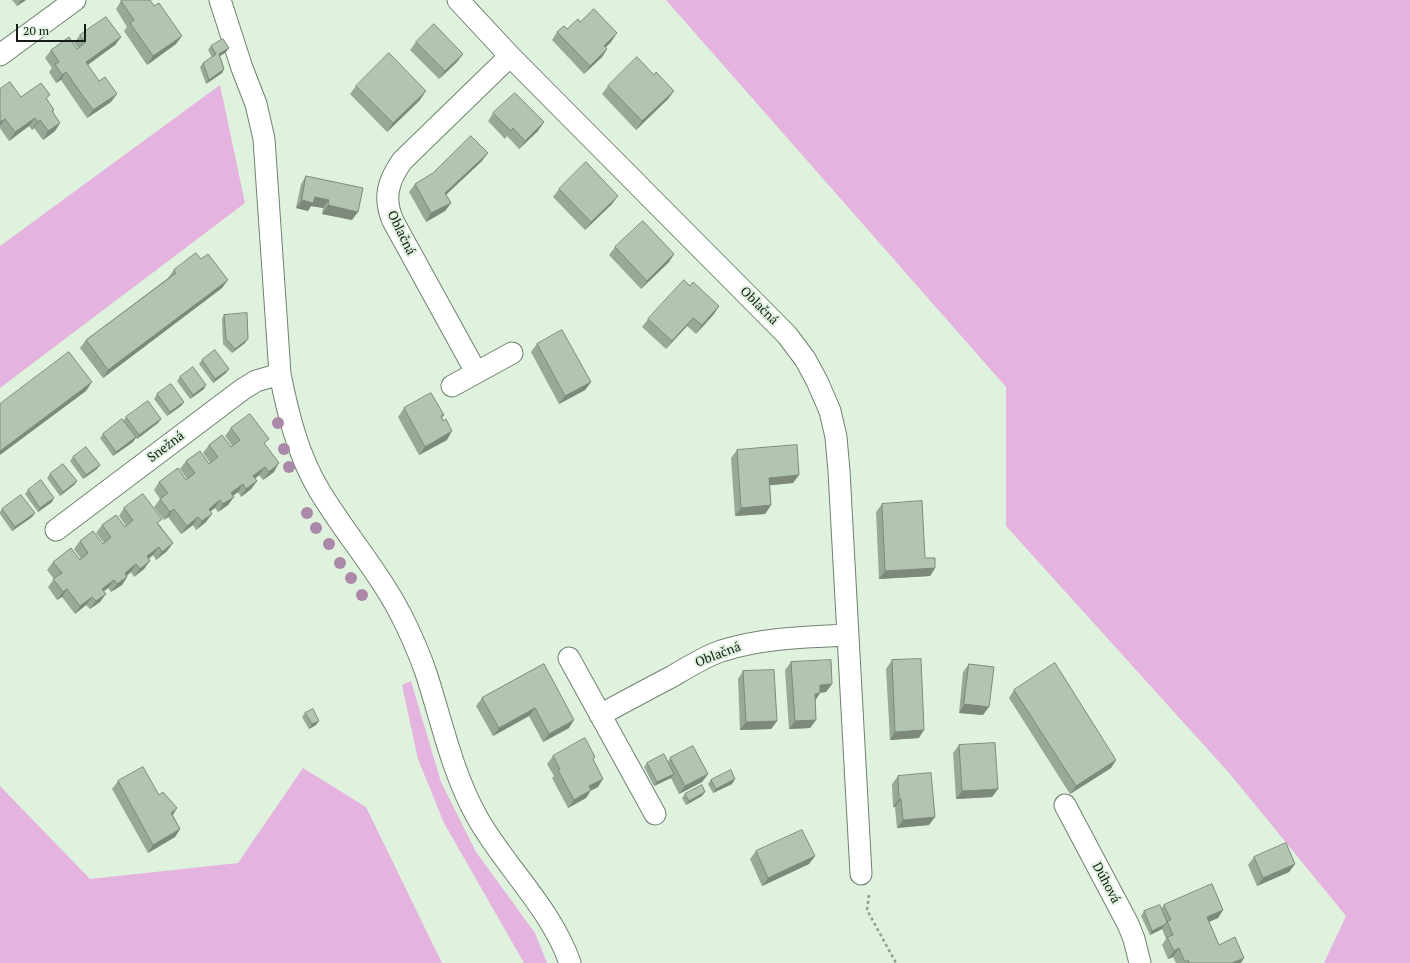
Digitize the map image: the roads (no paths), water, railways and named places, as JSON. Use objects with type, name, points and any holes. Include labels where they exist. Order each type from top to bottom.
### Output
[{"type":"street","points":[[0,55],[74,0]]},
{"type":"street","points":[[220,0],[242,68],[256,104],[264,139],[280,374],[287,410],[302,456],[318,489],[382,581],[406,626],[426,673],[443,734],[460,785],[478,818],[552,925],[570,963]]},
{"type":"street","name":"Oblačná","points":[[458,0],[510,56],[787,335],[805,359],[818,381],[830,411],[836,437],[848,635],[866,880]]},
{"type":"street","name":"Oblačná","points":[[476,372],[393,221],[389,212],[387,201],[388,190],[393,175],[402,161],[510,56]]},
{"type":"street","points":[[452,386],[512,353]]},
{"type":"street","name":"Snežná","points":[[56,530],[243,389],[256,382],[280,374]]},
{"type":"street","name":"Oblačná","points":[[600,715],[701,660],[720,652],[742,645],[763,641],[848,635]]},
{"type":"street","points":[[569,658],[654,814]]},
{"type":"street","name":"Dúhová","points":[[1065,805],[1128,924],[1140,963]]}]
